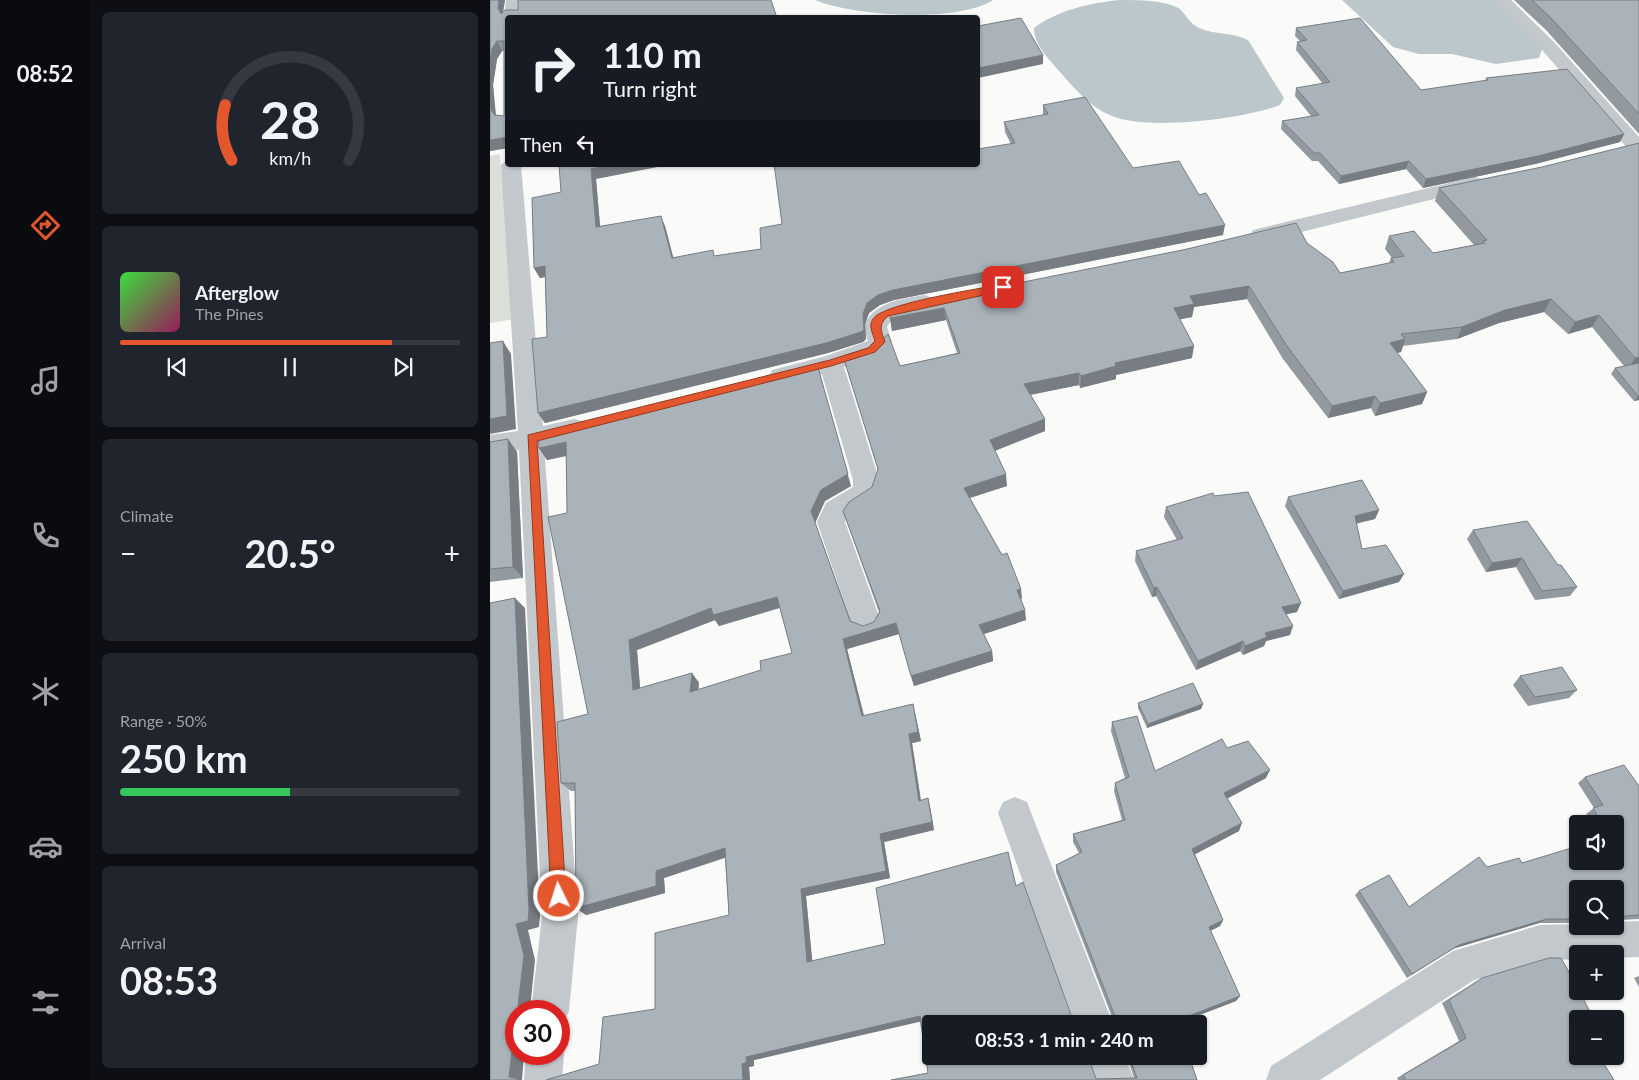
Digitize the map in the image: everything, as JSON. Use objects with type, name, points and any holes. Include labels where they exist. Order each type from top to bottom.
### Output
[{"type":"street","points":[[512,15],[514,0]]},
{"type":"street","points":[[1501,0],[1548,46],[1631,148]]},
{"type":"street","points":[[511,167],[532,438],[560,916],[551,1000]]},
{"type":"street","points":[[1243,240],[1489,180]]},
{"type":"street","points":[[763,380],[831,363],[877,347],[880,342],[875,327],[877,321],[884,314],[949,298]]},
{"type":"street","points":[[831,363],[866,480],[866,491],[859,498],[836,508],[832,514],[831,522],[866,622]]},
{"type":"street","points":[[490,445],[532,438],[599,421]]},
{"type":"street","points":[[1015,814],[1091,1015]]},
{"type":"street","points":[[1285,1080],[1466,964],[1540,943],[1639,939]]},
{"type":"street","points":[[542,1080],[544,1065]]},
{"type":"street","points":[[1109,1065],[1115,1080]]},
{"type":"shaded area","points":[[815,0],[993,0],[977,7],[956,12],[905,15],[854,10],[832,6]]},
{"type":"shaded area","points":[[1120,0],[1151,1],[1174,6],[1180,9],[1199,28],[1248,40],[1284,98],[1280,105],[1220,119],[1171,123],[1148,123],[1128,120],[1112,116],[1097,108],[1077,91],[1047,57],[1039,46],[1034,28],[1053,16],[1075,8]]},
{"type":"shaded area","points":[[1342,0],[1498,0],[1542,49],[1539,58],[1496,64],[1452,54],[1419,54],[1393,47]]},
{"type":"shaded area","points":[[500,154],[514,319],[490,323],[490,156]]},
{"type":"building","points":[[490,0],[499,0],[498,8],[501,14],[505,10],[518,10],[518,0],[771,0],[776,15],[505,15],[505,138],[490,140],[490,96],[491,110],[495,115],[504,116],[504,41],[497,41],[492,49],[490,62]]},
{"type":"building","points":[[1532,0],[1639,0],[1639,114],[1551,18]]},
{"type":"building","points":[[1021,18],[1043,55],[980,68],[980,26]]},
{"type":"building","points":[[1360,18],[1421,90],[1488,80],[1486,78],[1567,69],[1624,134],[1538,156],[1426,179],[1409,161],[1341,176],[1320,153],[1314,153],[1282,121],[1319,115],[1296,88],[1330,82],[1297,42],[1307,40],[1296,28]]},
{"type":"building","points":[[1085,97],[1133,168],[1179,161],[1199,195],[1206,193],[1225,225],[893,290],[878,295],[867,303],[863,314],[864,330],[861,332],[826,343],[538,413],[532,339],[547,337],[545,266],[534,268],[532,198],[561,192],[559,167],[601,167],[591,169],[596,227],[661,216],[672,258],[713,250],[714,256],[761,249],[760,228],[782,224],[774,167],[980,167],[980,149],[1015,143],[1004,122],[1048,114],[1043,105]]},
{"type":"building","points":[[1639,143],[1639,357],[1635,358],[1599,315],[1575,322],[1551,299],[1505,310],[1462,327],[1401,334],[1405,339],[1390,343],[1427,392],[1380,403],[1375,396],[1332,406],[1287,346],[1249,286],[1190,296],[1194,304],[1174,308],[1194,346],[1115,363],[1116,366],[1081,376],[1079,373],[1024,384],[1045,419],[990,440],[1006,474],[964,488],[1002,555],[1007,553],[1021,589],[1017,590],[1025,610],[979,625],[992,651],[911,676],[896,623],[843,639],[862,716],[913,704],[918,732],[909,734],[919,801],[928,798],[932,822],[880,834],[886,871],[801,889],[807,962],[885,944],[876,888],[1008,852],[1016,886],[1023,882],[1071,1015],[922,1015],[922,1030],[920,1016],[746,1057],[747,1062],[742,1064],[743,1080],[546,1080],[599,1064],[603,1017],[655,1009],[655,933],[729,915],[725,848],[656,871],[656,886],[576,908],[575,783],[561,783],[557,722],[588,714],[548,517],[567,513],[566,442],[539,448],[538,434],[817,364],[848,474],[821,490],[811,511],[850,621],[863,626],[874,622],[880,611],[843,511],[849,502],[872,487],[878,469],[843,356],[878,345],[888,334],[900,366],[960,353],[944,308],[890,318],[890,309],[1187,249],[1296,223],[1307,243],[1333,262],[1340,273],[1394,262],[1391,258],[1404,256],[1389,236],[1414,231],[1433,253],[1485,243],[1483,241],[1487,240],[1439,188],[1542,167]],"holes":[[[777,597],[792,653],[760,661],[761,670],[690,692],[692,673],[633,690],[629,640],[711,608],[713,615]]]},
{"type":"building","points":[[503,341],[507,416],[490,419],[490,343]]},
{"type":"building","points":[[1639,363],[1639,395],[1638,396],[1615,368]]},
{"type":"building","points":[[508,439],[513,567],[490,569],[490,442]]},
{"type":"building","points":[[1362,480],[1379,510],[1355,516],[1362,549],[1386,545],[1404,574],[1343,591],[1288,497]]},
{"type":"building","points":[[1248,492],[1301,603],[1282,607],[1293,626],[1265,633],[1267,637],[1245,646],[1243,641],[1198,661],[1157,587],[1154,588],[1136,551],[1183,538],[1166,507],[1213,493],[1214,496]]},
{"type":"building","points":[[1527,521],[1558,565],[1561,565],[1577,587],[1542,591],[1522,558],[1492,563],[1473,530]]},
{"type":"building","points":[[515,598],[529,910],[528,921],[516,924],[524,955],[519,1000],[505,1000],[505,1065],[510,1065],[509,1077],[518,1080],[490,1080],[490,603]]},
{"type":"building","points":[[1562,667],[1577,690],[1535,697],[1520,676]]},
{"type":"building","points":[[1193,683],[1203,704],[1148,724],[1138,703]]},
{"type":"building","points":[[1137,716],[1155,771],[1222,739],[1227,748],[1248,741],[1270,770],[1224,793],[1242,823],[1192,849],[1223,920],[1209,927],[1240,996],[1191,1015],[1114,1015],[1056,865],[1082,852],[1073,834],[1125,820],[1115,783],[1129,777],[1112,722]]},
{"type":"building","points":[[1624,765],[1639,786],[1639,915],[1624,916],[1624,880],[1569,880],[1569,919],[1547,919],[1459,945],[1412,974],[1359,891],[1389,875],[1409,907],[1479,857],[1487,867],[1519,858],[1522,863],[1569,849],[1569,870],[1624,870],[1624,815],[1597,815],[1593,808],[1603,805],[1585,777]]},
{"type":"building","points":[[1549,958],[1561,958],[1569,972],[1569,1000],[1584,1000],[1589,1010],[1569,1010],[1569,1065],[1605,1065],[1614,1080],[1406,1080],[1403,1075],[1466,1038],[1449,1000],[1482,978]]},
{"type":"building","points":[[927,1065],[1091,1065],[1096,1079],[1137,1078],[1132,1065],[1192,1065],[1197,1080],[891,1080],[928,1073]]},
{"type":"route","points":[[559,896],[532,438],[831,363],[872,350],[880,342],[875,327],[877,321],[888,312],[1003,287]]}]
